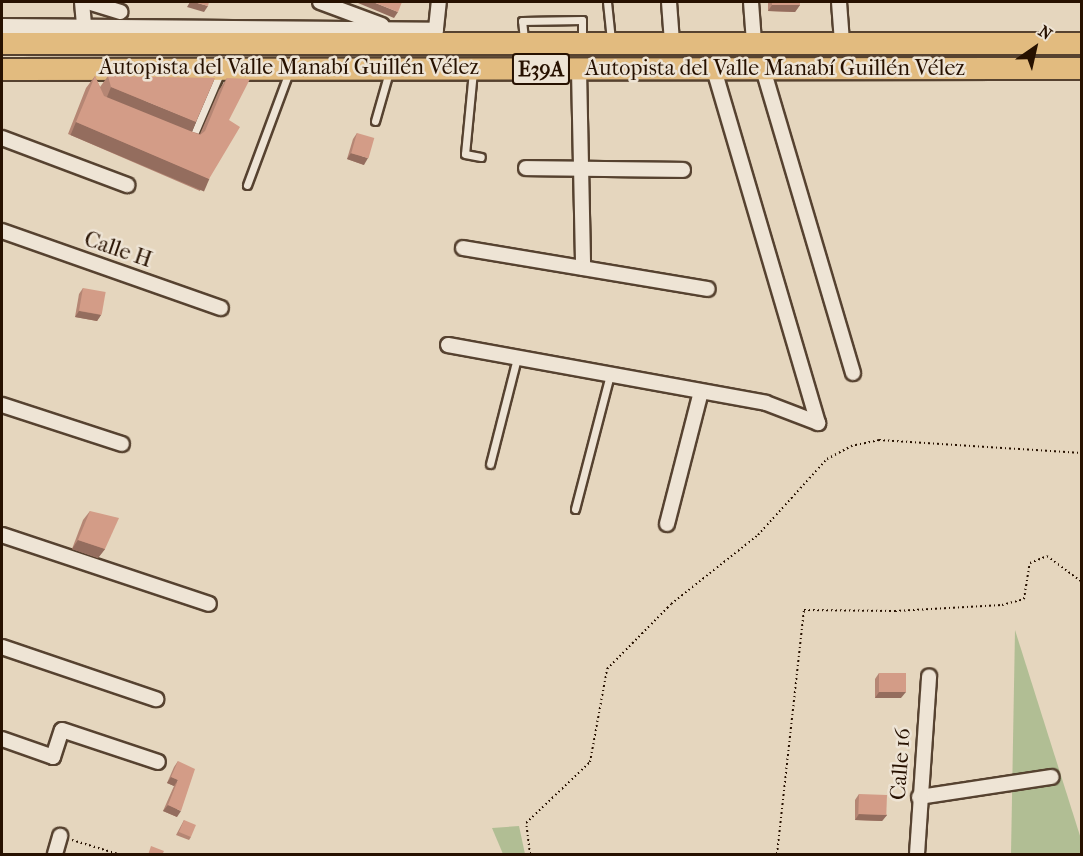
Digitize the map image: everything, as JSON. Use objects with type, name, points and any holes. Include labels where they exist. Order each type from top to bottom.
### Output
[{"type":"main road","name":"Autopista del Valle Manabí Guillén Vélez","points":[[2,43],[85,34],[431,38],[524,42],[1082,44]]},
{"type":"main road","points":[[811,42],[811,68]]},
{"type":"main road","name":"Autopista del Valle Manabí Guillén Vélez","points":[[2,69],[91,75],[222,68],[579,70],[1082,68]]},
{"type":"street","points":[[82,2],[85,34]]},
{"type":"street","points":[[88,2],[121,12]]},
{"type":"street","points":[[320,2],[393,29],[431,38],[439,2]]},
{"type":"street","points":[[669,2],[672,42]]},
{"type":"street","points":[[751,2],[754,42]]},
{"type":"street","points":[[838,2],[842,42]]},
{"type":"street","points":[[2,26],[85,34],[393,29]]},
{"type":"street","points":[[448,345],[766,403],[818,423],[714,69]]},
{"type":"street","points":[[763,69],[853,373]]},
{"type":"street","points":[[579,70],[583,268]]},
{"type":"street","points":[[2,138],[127,185]]},
{"type":"street","points":[[526,168],[683,170]]},
{"type":"street","name":"Calle H","points":[[2,231],[221,308]]},
{"type":"street","points":[[462,248],[708,290]]},
{"type":"street","points":[[667,524],[701,392]]},
{"type":"street","points":[[2,405],[122,444]]},
{"type":"street","points":[[2,535],[209,604]]},
{"type":"street","points":[[2,647],[156,699]]},
{"type":"street","name":"Calle 16","points":[[917,855],[919,797],[929,676]]},
{"type":"street","points":[[2,739],[53,757],[62,730],[158,762]]},
{"type":"street","points":[[919,797],[1051,777]]},
{"type":"street","points":[[55,855],[60,836]]},
{"type":"lane","points":[[607,2],[611,42]]},
{"type":"lane","points":[[181,137],[191,141],[222,68]]},
{"type":"lane","points":[[248,185],[290,69]]},
{"type":"lane","points":[[375,121],[389,69]]},
{"type":"lane","points":[[473,69],[465,154],[481,157]]},
{"type":"lane","points":[[490,464],[517,358]]},
{"type":"lane","points":[[576,509],[610,375]]},
{"type":"path","points":[[530,855],[526,823],[590,762],[606,669],[672,604],[758,535],[827,459],[851,446],[879,440],[1082,453]]},
{"type":"path","points":[[777,855],[804,610],[895,611],[1002,605],[1024,599],[1030,563],[1047,556],[1082,582]]},
{"type":"path","points":[[60,836],[118,855]]},
{"type":"green space","points":[[1015,630],[1081,839],[1082,854],[1011,854]]},
{"type":"green space","points":[[519,826],[525,854],[503,854],[492,828]]},
{"type":"building","points":[[194,2],[209,2],[208,6]]},
{"type":"building","points":[[373,2],[402,2],[398,12]]},
{"type":"building","points":[[772,2],[800,2],[800,5],[772,5]]},
{"type":"building","points":[[95,76],[104,96],[200,135],[205,131],[227,78],[250,79],[229,120],[240,127],[209,179],[76,122]]},
{"type":"building","points":[[108,76],[215,78],[196,122],[111,87]]},
{"type":"building","points":[[357,133],[374,138],[369,158],[351,153]]},
{"type":"building","points":[[83,288],[106,292],[102,315],[79,311]]},
{"type":"building","points":[[90,511],[119,518],[105,549],[78,540]]},
{"type":"building","points":[[879,673],[906,673],[906,692],[879,692]]},
{"type":"building","points":[[178,761],[195,769],[181,811],[168,805],[178,780],[171,777]]},
{"type":"building","points":[[859,794],[887,795],[886,815],[858,814]]},
{"type":"building","points":[[184,820],[196,825],[191,837],[179,832]]},
{"type":"building","points":[[151,846],[164,851],[162,855],[148,855]]}]
